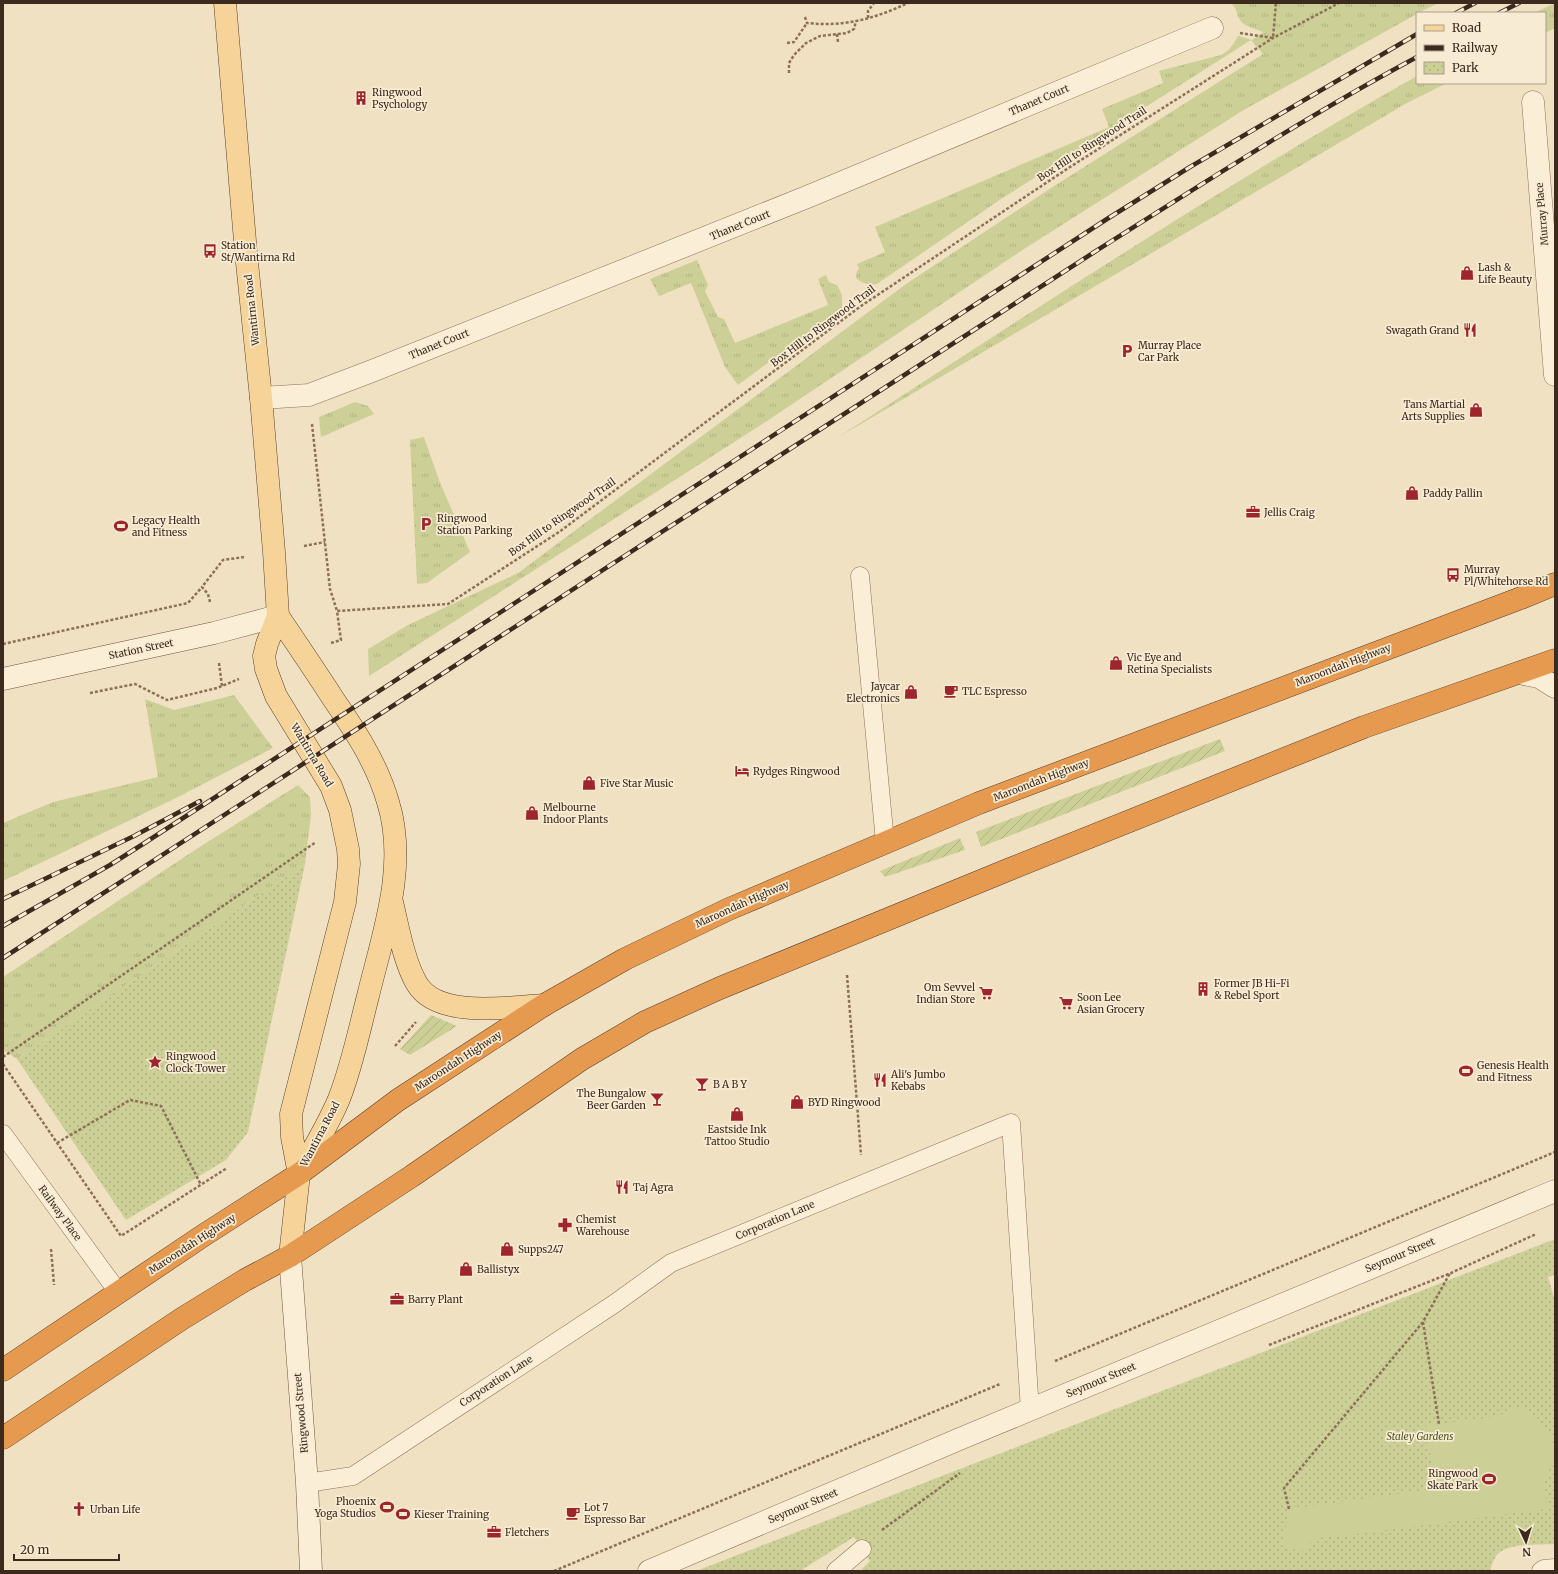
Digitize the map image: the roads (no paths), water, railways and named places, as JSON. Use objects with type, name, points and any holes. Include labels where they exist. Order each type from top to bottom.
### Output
[{"type":"highway","name":"Maroondah Highway","points":[[3,1370],[118,1292],[299,1174],[398,1100],[544,1005],[625,959],[729,909],[978,803],[1555,584]]},
{"type":"highway","points":[[3,1438],[183,1318],[245,1280],[290,1256],[412,1176],[582,1059],[645,1022],[727,985],[1291,756],[1364,727],[1555,660]]},
{"type":"main road","name":"Wantirna Road","points":[[225,3],[246,253],[261,398],[278,616],[264,656],[266,670],[276,696],[331,786],[340,810],[348,849],[349,864],[345,902],[291,1114],[292,1137],[299,1174]]},
{"type":"main road","name":"Wantirna Road","points":[[278,616],[360,739],[379,776],[388,802],[394,828],[395,868],[391,901],[346,1079],[328,1122],[299,1174]]},
{"type":"main road","points":[[391,901],[411,972],[418,986],[427,994],[441,1003],[456,1007],[483,1009],[544,1005]]},
{"type":"main road","points":[[290,1256],[299,1174]]},
{"type":"street","name":"Thanet Court","points":[[261,398],[309,395],[807,197],[1212,28]]},
{"type":"street","name":"Murray Place","points":[[1533,102],[1555,375]]},
{"type":"street","name":"Station Street","points":[[3,679],[214,633],[278,616]]},
{"type":"street","points":[[1519,673],[1539,677],[1555,687]]},
{"type":"street","name":"Seymour Street","points":[[649,1571],[1555,1191]]},
{"type":"street","name":"Ringwood Street","points":[[290,1256],[307,1483],[311,1571]]},
{"type":"lane","points":[[860,576],[885,842]]},
{"type":"lane","name":"Corporation Lane","points":[[307,1483],[353,1476],[614,1304],[671,1263],[1011,1123],[1030,1410]]},
{"type":"lane","name":"Railway Place","points":[[3,1134],[118,1292]]},
{"type":"lane","points":[[836,1571],[862,1549]]},
{"type":"lane","points":[[1541,1571],[1544,1569],[1555,1568]]},
{"type":"railway","points":[[1458,12],[1475,3]]},
{"type":"railway","points":[[1501,12],[1519,3]]},
{"type":"railway","points":[[3,926],[110,865],[143,844],[1107,219],[1190,167],[1416,35]]},
{"type":"railway","points":[[3,958],[1096,251],[1295,127],[1416,58]]},
{"type":"railway","points":[[3,899],[134,836],[200,801]]},
{"type":"place","name":"Ringwood Psychology","points":[[361,98]]},
{"type":"place","name":"Station St/Wantirna Rd","points":[[210,251]]},
{"type":"place","name":"Lash & Life Beauty","points":[[1467,273]]},
{"type":"place","name":"Swagath Grand","points":[[1470,330]]},
{"type":"place","name":"Murray Place Car Park","points":[[1127,351]]},
{"type":"place","name":"Tans Martial Arts Supplies","points":[[1476,410]]},
{"type":"place","name":"Paddy Pallin","points":[[1412,493]]},
{"type":"place","name":"Jellis Craig","points":[[1253,512]]},
{"type":"place","name":"Ringwood Station Parking","points":[[426,524]]},
{"type":"place","name":"Legacy Health and Fitness","points":[[121,526]]},
{"type":"place","name":"Murray Pl/Whitehorse Rd","points":[[1453,575]]},
{"type":"place","name":"Vic Eye and Retina Specialists","points":[[1116,663]]},
{"type":"place","name":"TLC Espresso","points":[[951,691]]},
{"type":"place","name":"Jaycar Electronics","points":[[911,692]]},
{"type":"place","name":"Rydges Ringwood","points":[[742,771]]},
{"type":"place","name":"Five Star Music","points":[[589,783]]},
{"type":"place","name":"Melbourne Indoor Plants","points":[[532,813]]},
{"type":"place","name":"Former JB Hi-Fi & Rebel Sport","points":[[1203,989]]},
{"type":"place","name":"Om Sevvel Indian Store","points":[[986,993]]},
{"type":"place","name":"Soon Lee Asian Grocery","points":[[1066,1003]]},
{"type":"place","name":"Ringwood Clock Tower","points":[[155,1062]]},
{"type":"place","name":"Genesis Health and Fitness","points":[[1466,1071]]},
{"type":"place","name":"Ali's Jumbo Kebabs","points":[[880,1080]]},
{"type":"place","name":"B A B Y","points":[[702,1084]]},
{"type":"place","name":"The Bungalow Beer Garden","points":[[657,1099]]},
{"type":"place","name":"BYD Ringwood","points":[[797,1102]]},
{"type":"place","name":"Eastside Ink Tattoo Studio","points":[[737,1114]]},
{"type":"place","name":"Taj Agra","points":[[622,1187]]},
{"type":"place","name":"Chemist Warehouse","points":[[565,1225]]},
{"type":"place","name":"Supps247","points":[[507,1249]]},
{"type":"place","name":"Ballistyx","points":[[466,1269]]},
{"type":"place","name":"Barry Plant","points":[[397,1299]]},
{"type":"place","name":"Ringwood Skate Park","points":[[1489,1479]]},
{"type":"place","name":"Phoenix Yoga Studios","points":[[387,1507]]},
{"type":"place","name":"Urban Life","points":[[79,1509]]},
{"type":"place","name":"Lot 7 Espresso Bar","points":[[573,1513]]},
{"type":"place","name":"Kieser Training","points":[[403,1514]]},
{"type":"place","name":"Fletchers","points":[[494,1532]]},
{"type":"park label","name":"Staley Gardens","points":[[1420,1436]]}]
